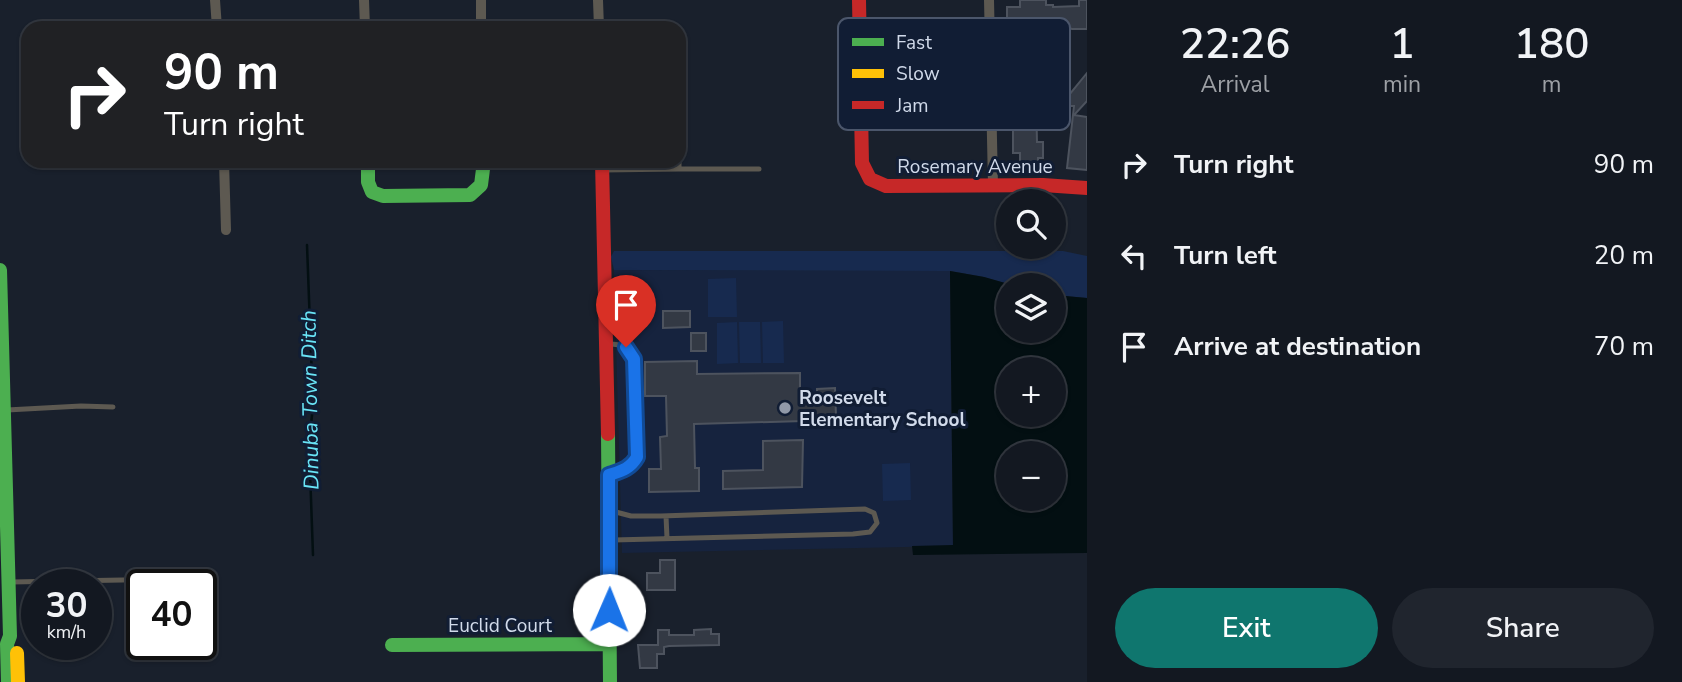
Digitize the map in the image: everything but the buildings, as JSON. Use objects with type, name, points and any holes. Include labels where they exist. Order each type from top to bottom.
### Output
[{"type":"street","points":[[215,0],[216,21]]},
{"type":"street","points":[[365,0],[365,21]]},
{"type":"street","points":[[481,0],[481,21]]},
{"type":"street","points":[[598,0],[599,21]]},
{"type":"street","name":"Rosemary Avenue","points":[[859,0],[859,18]]},
{"type":"street","points":[[989,0],[989,18]]},
{"type":"street","name":"Rosemary Avenue","points":[[861,130],[862,163],[866,177],[875,184],[1051,185],[1087,188]]},
{"type":"street","points":[[992,130],[993,185]]},
{"type":"street","points":[[224,168],[226,230]]},
{"type":"street","points":[[368,168],[368,182],[372,192],[383,196],[470,195],[481,187],[484,168]]},
{"type":"street","points":[[602,168],[610,511],[610,682]]},
{"type":"street","points":[[0,270],[10,636],[7,644],[8,682]]},
{"type":"street","points":[[10,636],[16,644],[18,682]]},
{"type":"street","name":"Euclid Court","points":[[392,645],[609,644]]},
{"type":"lane","points":[[660,168],[759,169]]},
{"type":"lane","points":[[606,344],[622,345],[631,352],[634,359],[637,457],[624,471],[609,475]]},
{"type":"lane","points":[[4,410],[113,407]]},
{"type":"lane","points":[[610,511],[631,516],[666,516],[865,509],[874,513],[877,523],[870,532],[853,534],[610,540]]},
{"type":"lane","points":[[666,516],[667,538]]},
{"type":"lane","points":[[8,582],[126,580]]},
{"type":"shaded area","points":[[614,251],[996,251],[996,259],[1066,259],[1066,252],[1087,256],[1087,298],[1066,296],[1066,273],[996,273],[996,280],[950,271],[614,270],[611,257]]},
{"type":"shaded area","name":"Roosevelt Elementary School","points":[[614,270],[950,271],[953,546],[622,553]]},
{"type":"shaded area","points":[[950,271],[996,280],[996,343],[1066,343],[1066,296],[1087,298],[1087,553],[913,555],[912,546],[953,545]]},
{"type":"shaded area","points":[[736,278],[737,317],[708,317],[708,279]]},
{"type":"shaded area","points":[[783,321],[784,363],[763,363],[762,322]]},
{"type":"shaded area","points":[[737,322],[738,363],[717,364],[717,323]]},
{"type":"shaded area","points":[[739,322],[760,322],[761,363],[740,363]]},
{"type":"shaded area","points":[[910,463],[911,500],[883,501],[882,464]]},
{"type":"waterway","name":"Dinuba Town Ditch","points":[[307,245],[313,406],[309,443],[313,555]]},
{"type":"traffic: fast","points":[[368,168],[368,182],[372,192],[383,196],[470,195],[481,185],[483,168]]},
{"type":"traffic: fast","points":[[0,270],[10,636],[7,644],[8,682]]},
{"type":"traffic: fast","points":[[608,434],[610,682]]},
{"type":"traffic: fast","points":[[392,645],[609,644]]},
{"type":"traffic: slow","points":[[17,653],[18,682]]},
{"type":"traffic: jam","points":[[859,0],[859,18]]},
{"type":"traffic: jam","points":[[861,130],[862,163],[870,179],[886,186],[1043,185],[1087,188]]},
{"type":"traffic: jam","points":[[602,168],[608,434]]},
{"type":"place","name":"Roosevelt Elementary School","points":[[785,408]]},
{"type":"route","points":[[609,610],[609,475],[624,471],[637,457],[634,359],[626,347]]}]
